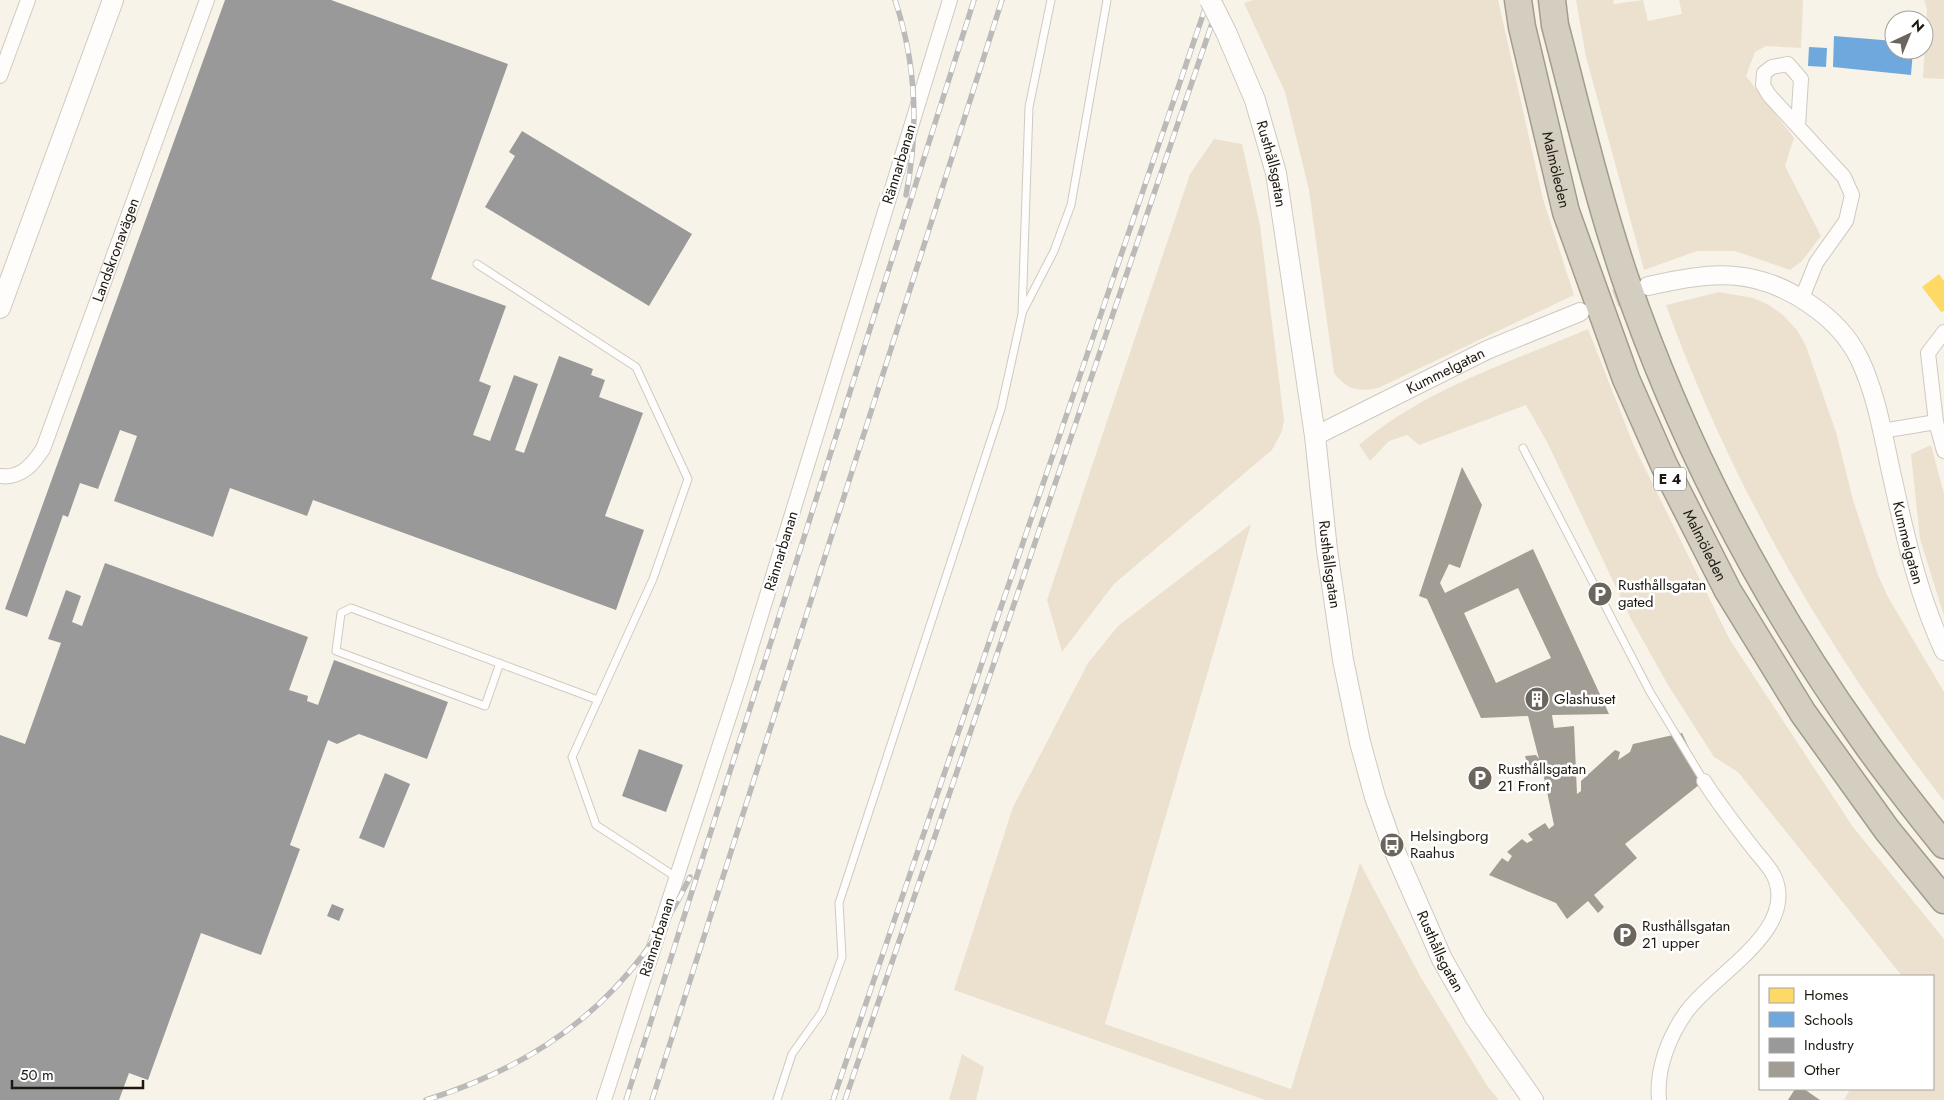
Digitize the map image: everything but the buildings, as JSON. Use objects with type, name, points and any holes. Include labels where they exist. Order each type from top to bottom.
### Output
[{"type":"highway","name":"Malmöleden","points":[[1518,0],[1522,27],[1566,212],[1626,379],[1664,465],[1728,591],[1803,713],[1886,830],[1944,900]]},
{"type":"highway","name":"E 4","points":[[1552,0],[1555,25],[1598,187],[1625,278],[1658,364],[1700,460],[1762,580],[1799,640],[1862,738],[1944,845]]},
{"type":"main road","points":[[0,308],[113,0]]},
{"type":"main road","name":"Rusthållsgatan","points":[[1210,0],[1255,100],[1276,173],[1315,436],[1327,550],[1343,660],[1360,742],[1375,797],[1392,845],[1442,958],[1475,1017],[1533,1100]]},
{"type":"street","points":[[0,76],[28,0]]},
{"type":"street","name":"Landskronavägen","points":[[0,476],[15,475],[28,469],[43,449],[207,0]]},
{"type":"street","name":"Rännarbanan","points":[[604,1100],[744,671],[950,0]]},
{"type":"street","points":[[1798,126],[1844,177],[1852,195],[1846,220],[1816,264],[1802,298]]},
{"type":"street","name":"Kummelgatan","points":[[1648,286],[1686,278],[1731,276],[1771,283],[1802,298],[1835,325],[1858,356],[1867,377],[1882,432],[1906,540],[1944,652]]},
{"type":"street","name":"Kummelgatan","points":[[1315,436],[1487,350],[1580,312]]},
{"type":"street","points":[[1944,332],[1928,353],[1936,422],[1944,451]]},
{"type":"street","points":[[1882,432],[1936,422]]},
{"type":"street","points":[[1658,1100],[1658,1075],[1678,1024],[1698,998],[1761,938],[1778,911],[1779,897],[1774,876],[1704,781]]},
{"type":"lane","points":[[777,1100],[792,1054],[822,1012],[842,957],[839,903],[1001,409],[1022,314],[1029,107],[1050,0]]},
{"type":"lane","points":[[1022,314],[1054,251],[1071,205],[1107,0]]},
{"type":"lane","points":[[477,264],[636,367],[688,479],[653,579],[572,758],[596,826],[676,877]]},
{"type":"lane","points":[[1524,448],[1650,692],[1704,781]]},
{"type":"lane","points":[[500,663],[485,706],[336,651],[341,613],[351,608],[500,663],[598,700]]},
{"type":"shaded area","points":[[1253,0],[1498,0],[1543,199],[1574,295],[1378,388],[1365,390],[1353,388],[1339,379],[1334,373],[1309,190],[1285,92],[1244,3]]},
{"type":"shaded area","points":[[1576,0],[1613,0],[1614,4],[1643,0],[1648,21],[1682,14],[1679,0],[1803,0],[1801,48],[1766,46],[1755,52],[1746,76],[1794,138],[1785,166],[1821,236],[1802,261],[1790,270],[1735,251],[1697,251],[1644,270],[1586,57]]},
{"type":"shaded area","points":[[1924,0],[1944,0],[1944,79],[1923,78],[1924,60],[1934,60],[1934,10],[1927,9]]},
{"type":"shaded area","points":[[1214,139],[1242,144],[1260,225],[1284,420],[1282,431],[1272,450],[1114,584],[1062,652],[1047,600],[1190,174]]},
{"type":"shaded area","points":[[1719,292],[1753,298],[1769,305],[1783,315],[1797,330],[1806,346],[1836,432],[1853,500],[1878,575],[1888,597],[1944,692],[1944,801],[1901,744],[1822,626],[1752,501],[1720,437],[1666,305]]},
{"type":"shaded area","points":[[1588,329],[1634,446],[1730,640],[1853,827],[1944,939],[1944,1100],[1844,1100],[1849,1090],[1934,1090],[1934,975],[1901,975],[1738,772],[1714,757],[1668,685],[1631,619],[1547,442],[1526,405],[1419,445],[1407,435],[1389,441],[1370,461],[1359,445],[1410,409],[1439,393],[1498,366]]},
{"type":"shaded area","points":[[1931,445],[1944,494],[1944,616],[1920,539],[1911,454]]},
{"type":"shaded area","points":[[1251,524],[1105,1024],[1291,1089],[1360,863],[1420,976],[1488,1087],[1499,1100],[1265,1100],[954,990],[1013,807],[1088,663],[1118,626]]},
{"type":"shaded area","points":[[962,1054],[984,1067],[976,1100],[949,1100]]},
{"type":"tunnel","points":[[1590,308],[1640,289]]},
{"type":"railway","points":[[895,0],[907,48],[913,97],[913,146],[906,195]]},
{"type":"railway","points":[[626,1100],[974,0]]},
{"type":"railway","points":[[652,1100],[1002,0]]},
{"type":"railway","points":[[833,1100],[1208,0]]},
{"type":"railway","points":[[845,1100],[1220,0]]},
{"type":"railway","points":[[426,1100],[511,1066],[548,1044],[583,1018],[614,989],[642,956],[668,919],[690,877]]},
{"type":"place","name":"Rusthållsgatan gated","points":[[1600,594]]},
{"type":"place","name":"Glashuset","points":[[1537,699]]},
{"type":"place","name":"Rusthållsgatan 21 Front","points":[[1480,778]]},
{"type":"place","name":"Helsingborg Raahus","points":[[1392,845]]},
{"type":"place","name":"Rusthållsgatan 21 upper","points":[[1625,935]]}]
